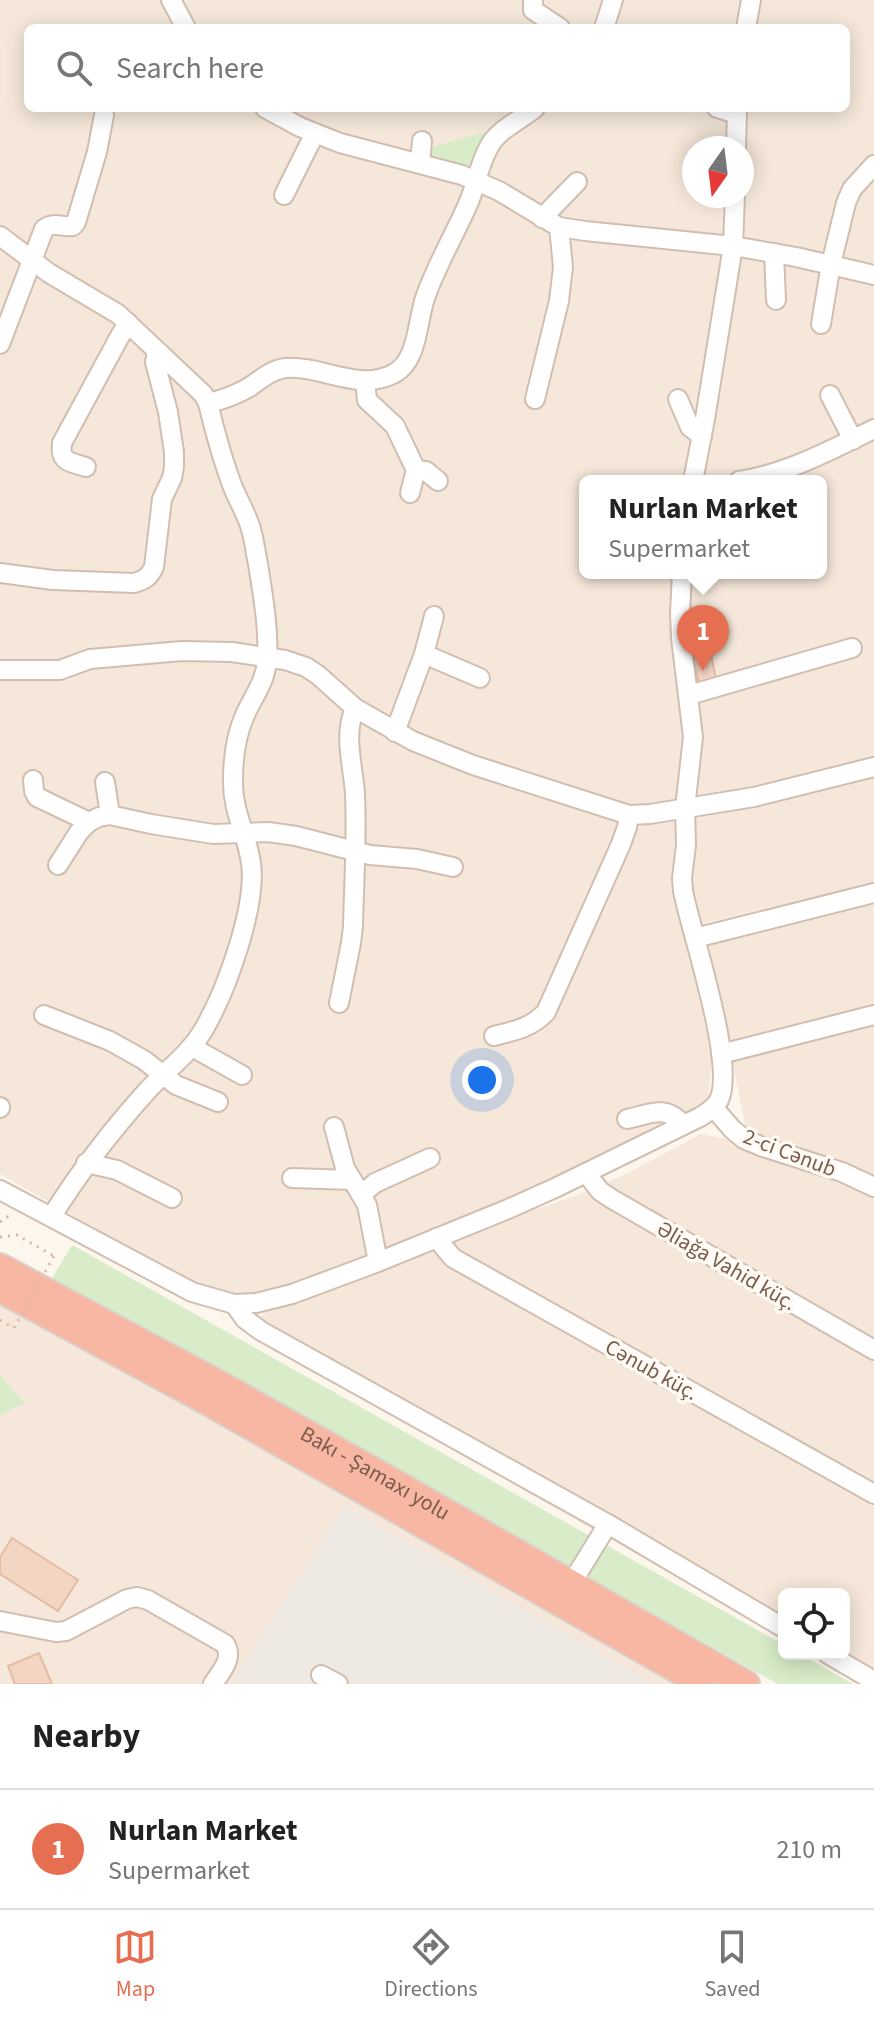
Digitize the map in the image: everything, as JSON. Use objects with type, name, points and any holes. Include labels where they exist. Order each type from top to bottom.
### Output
[{"type":"highway","name":"Bakı - Şamaxı yolu","points":[[0,1267],[230,1391],[746,1684]]},
{"type":"highway","name":"Bakı - Şamaxı yolu","points":[[0,1289],[205,1400],[703,1684]]},
{"type":"street","points":[[171,0],[184,24]]},
{"type":"street","points":[[533,0],[533,10],[554,24]]},
{"type":"street","points":[[605,24],[613,0]]},
{"type":"street","points":[[747,24],[751,0]]},
{"type":"street","points":[[272,112],[340,143],[462,175],[499,191],[551,222],[585,231],[733,246],[874,275]]},
{"type":"street","points":[[208,403],[230,397],[283,368],[365,381],[385,378],[404,366],[413,348],[425,297],[477,181],[486,152],[493,141],[527,112]]},
{"type":"street","points":[[736,136],[737,112]]},
{"type":"street","points":[[0,344],[44,229],[54,224],[73,226],[76,222],[97,152],[104,115]]},
{"type":"street","points":[[284,195],[315,133]]},
{"type":"street","points":[[420,163],[422,141]]},
{"type":"street","points":[[821,324],[846,203],[852,189],[873,168]]},
{"type":"street","points":[[535,399],[559,301],[563,267],[551,222],[577,182]]},
{"type":"street","points":[[694,475],[733,246],[735,208]]},
{"type":"street","points":[[0,236],[49,273],[107,305],[190,380],[208,403],[229,474],[250,526],[264,597],[266,671],[244,717],[234,762],[233,792],[251,871],[247,914],[222,993],[192,1047],[148,1089],[86,1163],[52,1216]]},
{"type":"street","points":[[774,253],[776,300]]},
{"type":"street","points":[[86,467],[62,457],[62,443],[128,323]]},
{"type":"street","points":[[0,573],[53,580],[134,583],[151,575],[162,499],[174,467],[168,412],[155,362],[157,351]]},
{"type":"street","points":[[365,381],[367,400],[395,426],[416,470],[410,493]]},
{"type":"street","points":[[830,395],[853,440]]},
{"type":"street","points":[[678,399],[690,427],[702,436]]},
{"type":"street","points":[[766,475],[799,464],[874,429]]},
{"type":"street","points":[[416,470],[426,471],[438,481]]},
{"type":"street","points":[[0,1190],[192,1292],[234,1304],[256,1303],[292,1294],[378,1262],[508,1209],[714,1108],[723,1085],[721,1054],[682,878],[686,845],[685,808],[693,737],[680,626],[682,579]]},
{"type":"street","points":[[395,732],[424,654],[434,616]]},
{"type":"street","points":[[689,695],[852,648]]},
{"type":"street","points":[[0,670],[60,670],[90,659],[162,652],[223,651],[285,660],[306,667],[355,708],[395,732],[473,765],[629,815],[754,797],[874,767]]},
{"type":"street","points":[[424,654],[480,678]]},
{"type":"street","points":[[339,1003],[351,943],[355,795],[348,734],[355,708]]},
{"type":"street","points":[[33,780],[37,797],[89,822]]},
{"type":"street","points":[[105,782],[110,815]]},
{"type":"street","points":[[58,865],[89,822],[110,815],[213,834],[268,832],[296,836],[354,852],[417,859],[453,867]]},
{"type":"street","points":[[494,1036],[527,1027],[546,1012],[621,844],[629,815]]},
{"type":"street","points":[[695,938],[874,893]]},
{"type":"street","points":[[44,1015],[110,1041],[191,1093],[218,1102]]},
{"type":"street","points":[[721,1054],[874,1015]]},
{"type":"street","points":[[192,1047],[242,1075]]},
{"type":"street","name":"2-ci Cənub","points":[[714,1108],[744,1139],[842,1172],[874,1187]]},
{"type":"street","points":[[627,1119],[659,1111],[669,1112],[683,1125]]},
{"type":"street","points":[[334,1127],[345,1168],[367,1205],[378,1262]]},
{"type":"street","points":[[292,1178],[357,1187],[375,1183],[430,1158]]},
{"type":"street","points":[[86,1163],[117,1170],[172,1198]]},
{"type":"street","name":"Əliağa Vahid küç.","points":[[586,1173],[600,1191],[612,1199],[874,1350]]},
{"type":"street","name":"Cənub küç.","points":[[436,1238],[453,1258],[874,1494]]},
{"type":"street","points":[[234,1304],[245,1319],[261,1331],[608,1524],[778,1624]]},
{"type":"street","points":[[571,1584],[608,1524]]},
{"type":"street","points":[[0,1621],[56,1632],[66,1631],[127,1599],[137,1597],[148,1600],[225,1644],[229,1651],[228,1660],[213,1684]]},
{"type":"street","points":[[838,1660],[874,1681]]},
{"type":"path","points":[[0,1237],[17,1235],[54,1256],[14,1328],[0,1320]]},
{"type":"shaded area","points":[[0,0],[874,0],[874,882],[685,928],[712,1060],[708,1098],[694,1112],[568,1172],[349,1264],[271,1290],[245,1294],[191,1283],[0,1174]]},
{"type":"shaded area","points":[[874,899],[874,1684],[864,1684],[822,1660],[850,1660],[850,1588],[778,1588],[778,1635],[249,1334],[267,1309],[356,1282],[489,1225],[578,1195],[626,1174],[701,1134],[736,1141],[745,1124],[704,941]]},
{"type":"shaded area","points":[[0,1301],[339,1490],[681,1684],[0,1684]]},
{"type":"shaded area","points":[[344,1506],[654,1684],[232,1684]]},
{"type":"green space","points":[[485,132],[473,170],[431,159],[428,148]]},
{"type":"green space","points":[[72,1245],[778,1642],[778,1660],[811,1660],[853,1684],[778,1684],[52,1278]]},
{"type":"green space","points":[[0,1376],[25,1403],[0,1415]]},
{"type":"building","points":[[711,654],[716,680],[699,684],[693,658]]},
{"type":"building","points":[[12,1538],[78,1580],[58,1611],[0,1574],[0,1557]]},
{"type":"building","points":[[39,1653],[52,1684],[15,1684],[8,1666]]},
{"type":"place","name":"Nurlan Market","points":[[703,671]]}]
